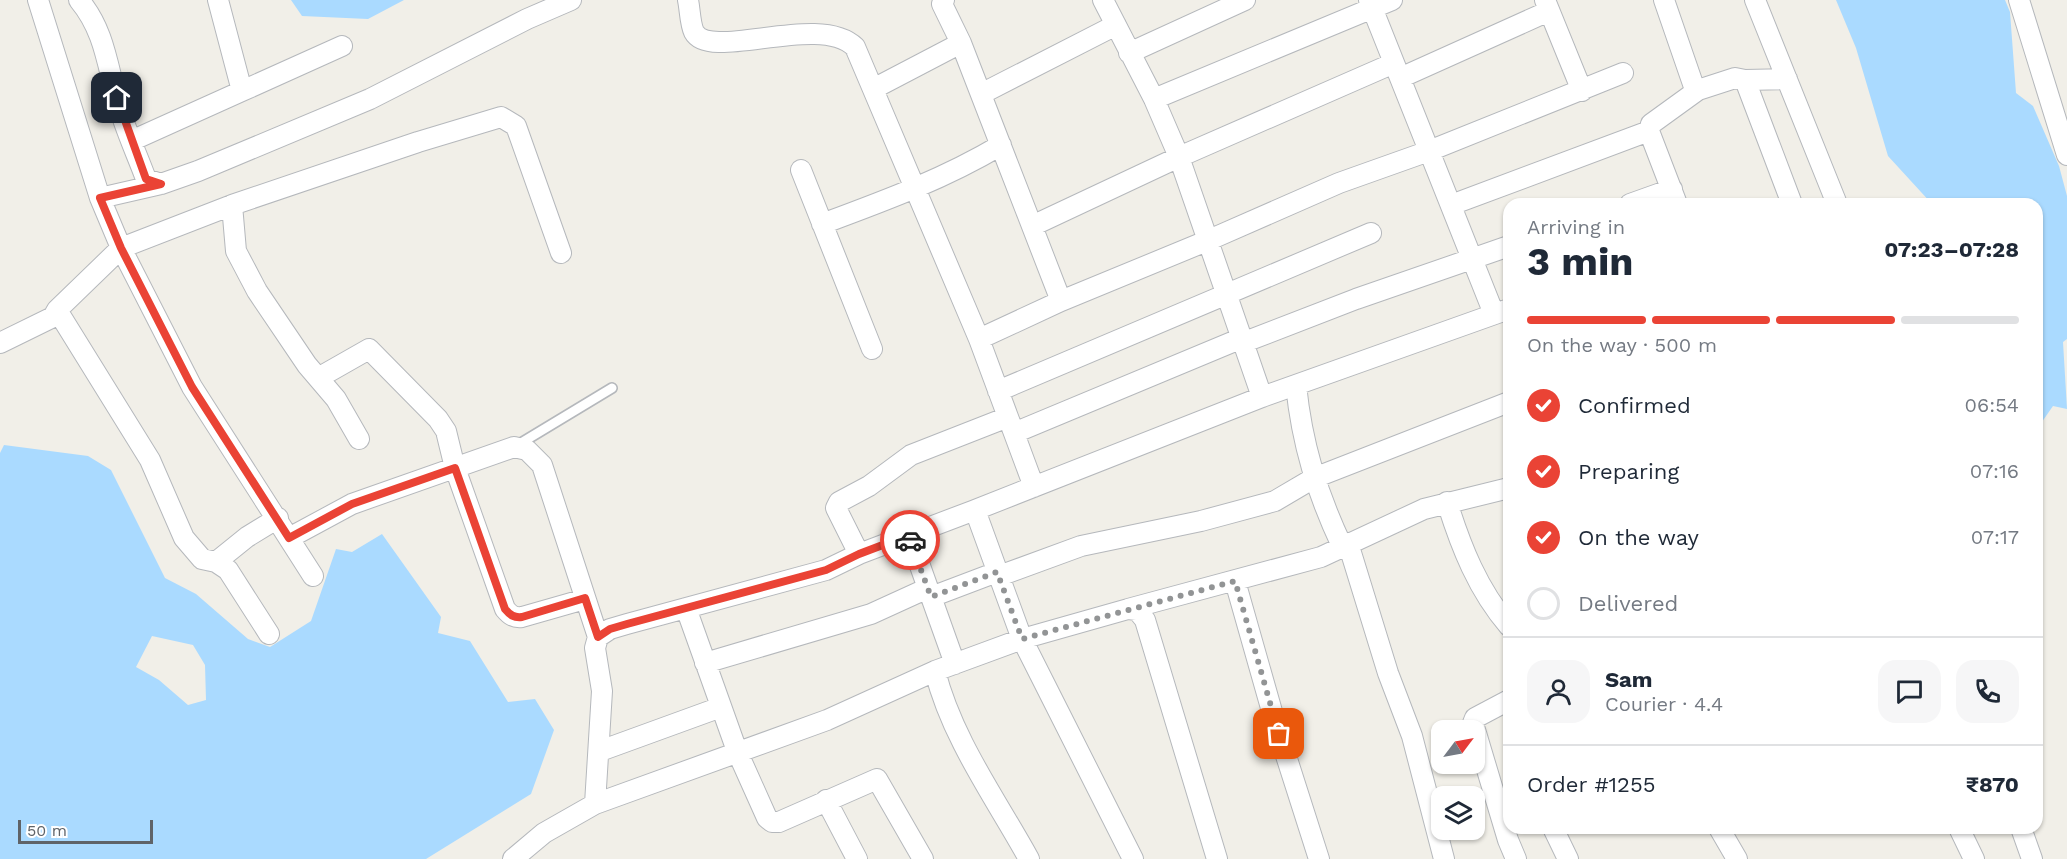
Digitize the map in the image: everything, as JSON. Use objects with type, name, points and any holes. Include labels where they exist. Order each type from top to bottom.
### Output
[{"type":"street","points":[[38,0],[100,198],[121,248],[192,387],[313,576]]},
{"type":"street","points":[[79,0],[96,24],[105,43],[117,98],[146,179],[161,184]]},
{"type":"street","points":[[218,0],[242,91]]},
{"type":"street","points":[[100,198],[161,184],[370,99],[527,19],[571,0]]},
{"type":"street","points":[[688,0],[694,32],[700,39],[715,44],[780,35],[834,35],[846,39],[855,48],[979,339],[1034,487]]},
{"type":"street","points":[[944,0],[942,4],[961,43],[1061,301]]},
{"type":"street","points":[[1104,0],[1154,99],[1179,157],[1262,397]]},
{"type":"street","points":[[1129,53],[1245,0]]},
{"type":"street","points":[[1154,99],[1371,4],[1392,0]]},
{"type":"street","points":[[1664,0],[1693,84],[1698,90]]},
{"type":"street","points":[[1755,0],[1835,198]]},
{"type":"street","points":[[2019,0],[2067,155]]},
{"type":"street","points":[[598,637],[610,629],[826,570],[859,554],[1262,397],[1502,312],[1472,259],[1371,4]]},
{"type":"street","points":[[1032,226],[1179,157],[1397,70],[1547,6],[1582,91]]},
{"type":"street","points":[[981,94],[1116,25]]},
{"type":"street","points":[[873,88],[961,43]]},
{"type":"street","points":[[131,141],[342,46]]},
{"type":"street","points":[[979,339],[1061,301],[1339,183],[1429,151],[1623,73]]},
{"type":"street","points":[[1675,197],[1648,131],[1650,124],[1698,90],[1735,78],[1745,80],[1787,79]]},
{"type":"street","points":[[1745,80],[1790,198]]},
{"type":"street","points":[[0,343],[53,317],[57,310],[121,248],[232,205],[418,142],[501,117],[516,126],[561,253]]},
{"type":"street","points":[[1451,205],[1648,131]]},
{"type":"street","points":[[822,224],[916,189],[960,169],[1001,145]]},
{"type":"street","points":[[801,170],[872,349]]},
{"type":"street","points":[[232,205],[236,251],[257,291],[318,378],[336,399],[359,439]]},
{"type":"street","points":[[998,391],[1371,233]]},
{"type":"street","points":[[859,554],[836,508],[839,502],[869,486],[911,455],[1011,425],[1356,299],[1503,248]]},
{"type":"street","points":[[57,310],[150,460],[184,538],[202,559],[216,562],[228,570],[269,634]]},
{"type":"street","points":[[318,378],[366,349],[372,351],[411,394],[438,419],[451,443],[455,468],[505,609],[509,614],[516,618],[522,617],[585,598]]},
{"type":"street","points":[[1296,385],[1299,416],[1319,498],[1345,545],[1412,736],[1444,859]]},
{"type":"street","points":[[705,663],[871,614],[929,593],[998,574],[1081,546],[1255,508],[1275,501],[1314,478],[1503,404]]},
{"type":"street","points":[[289,538],[352,504],[514,447],[527,450],[542,465],[598,637],[595,648],[602,691],[595,804]]},
{"type":"street","points":[[513,859],[544,833],[595,804],[827,720],[935,671],[1022,639],[1320,557],[1424,509],[1503,489]]},
{"type":"street","points":[[1447,502],[1466,555],[1491,604],[1503,619]]},
{"type":"street","points":[[975,510],[1022,639],[1132,859]]},
{"type":"street","points":[[216,562],[247,537],[278,518]]},
{"type":"street","points":[[909,535],[955,664]]},
{"type":"street","points":[[1235,581],[1280,737],[1319,859]]},
{"type":"street","points":[[686,608],[737,751],[766,818],[772,822],[877,779],[923,859]]},
{"type":"street","points":[[1128,609],[1137,610],[1144,620],[1216,859]]},
{"type":"street","points":[[935,671],[940,693],[958,735],[1029,859]]},
{"type":"street","points":[[1503,703],[1475,718],[1473,723],[1503,823]]},
{"type":"street","points":[[600,751],[721,707]]},
{"type":"street","points":[[826,800],[857,859]]},
{"type":"street","points":[[1506,834],[1516,859]]},
{"type":"street","points":[[1556,834],[1568,859]]},
{"type":"street","points":[[1722,834],[1737,859]]},
{"type":"street","points":[[1962,834],[1974,859]]},
{"type":"street","points":[[2023,834],[2032,859]]},
{"type":"lane","points":[[514,447],[612,388]]},
{"type":"water","points":[[291,0],[404,0],[368,19],[302,16]]},
{"type":"water","points":[[1836,0],[2005,0],[2010,12],[2016,93],[2033,106],[2059,166],[2067,196],[2067,339],[2063,342],[2067,409],[2053,406],[2043,420],[2043,198],[1926,198],[1888,156],[1856,48]]},
{"type":"water","points":[[4,445],[88,456],[111,470],[165,578],[196,594],[248,639],[270,647],[311,621],[336,549],[352,552],[382,534],[441,617],[438,633],[470,641],[508,702],[535,699],[554,730],[531,794],[426,859],[0,859],[0,453]],"holes":[[[152,636],[193,645],[205,665],[206,700],[188,705],[159,680],[136,667]]]},
{"type":"way so far","points":[[910,540],[931,597],[997,572],[1022,639],[1235,581],[1279,734]]},
{"type":"route","points":[[117,98],[126,129],[146,179],[161,184],[100,198],[121,248],[192,387],[289,538],[352,504],[455,468],[505,609],[509,614],[516,618],[522,617],[585,598],[598,637],[610,629],[627,624],[826,570],[859,554],[909,535],[910,540]]}]
